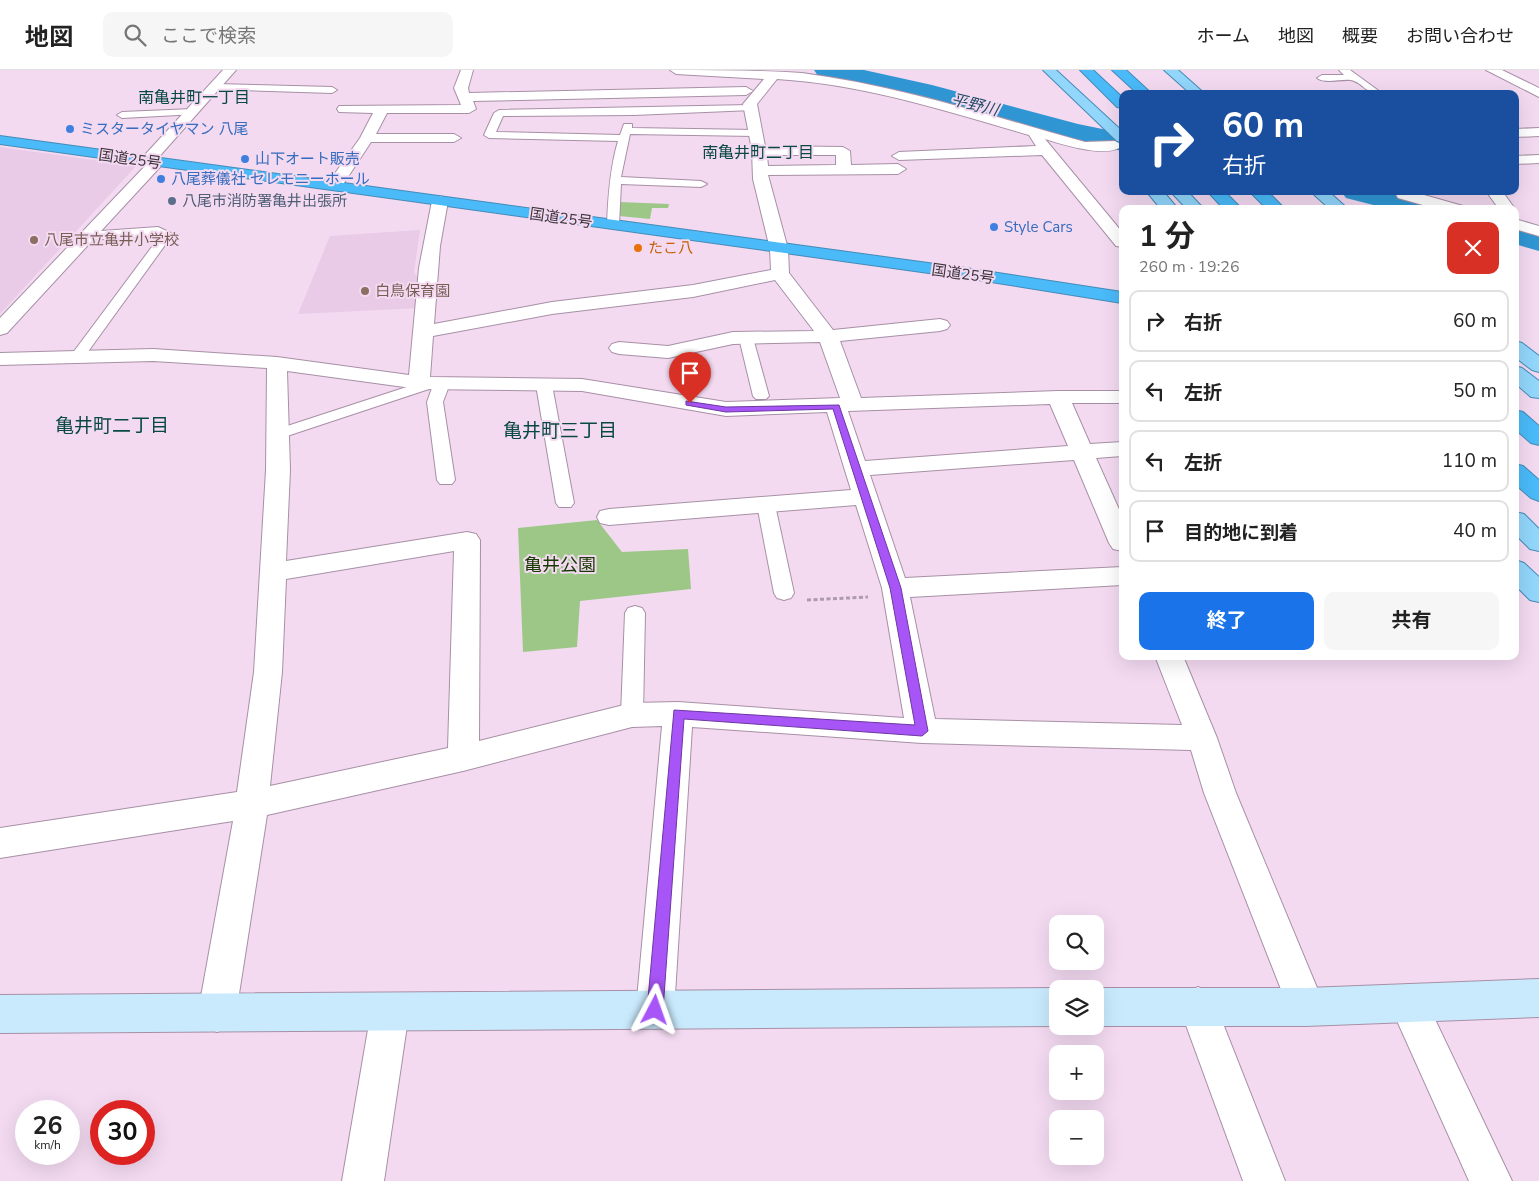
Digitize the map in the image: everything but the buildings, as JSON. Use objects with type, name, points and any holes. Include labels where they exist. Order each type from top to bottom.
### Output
[{"type":"highway","points":[[1086,70],[1119,101]]},
{"type":"highway","points":[[1118,70],[1141,90]]},
{"type":"highway","name":"国道25号","points":[[0,140],[779,249],[972,274],[1119,298]]},
{"type":"highway","points":[[1219,195],[1230,205]]},
{"type":"highway","points":[[1261,195],[1273,205]]},
{"type":"highway","points":[[1519,413],[1539,420]]},
{"type":"highway","points":[[1519,420],[1539,438]]},
{"type":"highway","points":[[1519,475],[1539,493]]},
{"type":"main road","points":[[1050,70],[1101,119],[1119,146]]},
{"type":"main road","points":[[1164,73],[1178,90]]},
{"type":"main road","points":[[1164,73],[1192,90]]},
{"type":"main road","points":[[1158,195],[1166,205]]},
{"type":"main road","points":[[1182,195],[1192,205]]},
{"type":"main road","points":[[1321,199],[1332,205]]},
{"type":"main road","points":[[1519,350],[1539,366]]},
{"type":"main road","points":[[1519,375],[1539,392]]},
{"type":"main road","points":[[1519,524],[1539,543]]},
{"type":"main road","points":[[1519,573],[1539,594]]},
{"type":"street","points":[[0,329],[87,236],[230,70]]},
{"type":"street","points":[[344,109],[469,109],[461,88],[467,70]]},
{"type":"street","points":[[676,70],[810,79],[896,93],[1030,129],[1085,146],[1119,147]]},
{"type":"street","points":[[1492,70],[1539,93]]},
{"type":"street","points":[[773,76],[760,90],[750,104],[750,108],[759,150],[760,171],[779,249],[780,274],[828,336],[845,406],[857,469],[896,592],[922,731]]},
{"type":"street","points":[[1511,79],[1539,77]]},
{"type":"street","points":[[466,97],[760,90]]},
{"type":"street","points":[[334,186],[367,138],[382,109]]},
{"type":"street","points":[[1030,129],[1119,238]]},
{"type":"street","points":[[1519,133],[1539,132]]},
{"type":"street","points":[[367,138],[454,138]]},
{"type":"street","points":[[759,150],[843,151],[844,170]]},
{"type":"street","points":[[760,171],[844,170],[899,163],[1047,150]]},
{"type":"street","points":[[1519,160],[1539,159]]},
{"type":"street","points":[[1404,195],[1442,205]]},
{"type":"street","points":[[1497,195],[1505,205]]},
{"type":"street","points":[[431,383],[425,332],[430,244],[440,201]]},
{"type":"street","points":[[1519,224],[1539,231]]},
{"type":"street","points":[[425,332],[552,308],[692,291],[780,274]]},
{"type":"street","points":[[619,348],[668,352],[733,338],[828,336],[940,325]]},
{"type":"street","points":[[0,359],[153,355],[277,363],[431,383],[582,385],[726,409],[1119,396]]},
{"type":"street","points":[[217,1012],[252,804],[268,672],[278,470],[277,363]]},
{"type":"street","points":[[1058,397],[1119,536]]},
{"type":"street","points":[[857,469],[1119,449]]},
{"type":"street","points":[[609,517],[866,497]]},
{"type":"street","points":[[272,572],[467,540],[463,758]]},
{"type":"street","points":[[896,592],[1119,576]]},
{"type":"street","points":[[1171,660],[1202,738],[1220,793],[1306,1007]]},
{"type":"street","points":[[0,843],[252,804],[463,758],[632,715],[678,714],[922,731],[1202,738]]},
{"type":"street","points":[[655,1010],[678,714]]},
{"type":"street","points":[[1104,1006],[1306,1007],[1539,998]]},
{"type":"street","points":[[1408,1003],[1491,1181]]},
{"type":"street","points":[[1198,1006],[1264,1181]]},
{"type":"street","points":[[0,1014],[1049,1007]]},
{"type":"street","points":[[363,1181],[390,1012]]},
{"type":"lane","points":[[1344,70],[1372,90]]},
{"type":"lane","points":[[1322,78],[1354,77]]},
{"type":"lane","points":[[215,87],[332,90]]},
{"type":"lane","points":[[613,225],[616,180],[624,135],[634,112],[637,93]]},
{"type":"lane","points":[[750,108],[634,112],[499,113],[489,135],[755,133]]},
{"type":"lane","points":[[122,114],[193,112]]},
{"type":"lane","points":[[616,180],[701,184]]},
{"type":"lane","points":[[77,357],[167,234],[158,231],[87,236]]},
{"type":"lane","points":[[746,338],[761,396]]},
{"type":"lane","points":[[278,434],[431,383],[446,480]]},
{"type":"lane","points":[[544,385],[565,503]]},
{"type":"lane","points":[[766,505],[784,593]]},
{"type":"lane","points":[[632,715],[635,613]]},
{"type":"path","points":[[784,593],[795,601],[896,592]]},
{"type":"shaded area","name":"八尾市立亀井小学校","points":[[0,147],[136,166],[0,314]]},
{"type":"shaded area","points":[[420,230],[414,272],[421,283],[420,308],[298,314],[330,236]]},
{"type":"green space","points":[[619,202],[669,204],[668,208],[652,208],[650,219],[619,216]]},
{"type":"green space","name":"亀井公園","points":[[597,520],[622,552],[688,549],[691,589],[580,601],[577,647],[523,652],[518,528]]},
{"type":"waterway","name":"平野川","points":[[827,70],[932,93],[1074,132],[1119,141]]},
{"type":"waterway","name":"平野川","points":[[1375,195],[1416,205]]},
{"type":"waterway","name":"平野川","points":[[1519,232],[1539,240]]},
{"type":"place","name":"ミスタータイヤマン 八尾","points":[[70,129]]},
{"type":"place","name":"山下オート販売","points":[[245,159]]},
{"type":"place","name":"八尾葬儀社 セレモニーホール","points":[[161,179]]},
{"type":"place","name":"八尾市消防署亀井出張所","points":[[172,201]]},
{"type":"place","name":"Style Cars","points":[[994,227]]},
{"type":"place","name":"八尾市立亀井小学校","points":[[34,240]]},
{"type":"place","name":"たこ八","points":[[638,248]]},
{"type":"place","name":"白鳥保育園","points":[[365,291]]},
{"type":"district","name":"南亀井町一丁目","points":[[194,97]]},
{"type":"district","name":"南亀井町二丁目","points":[[758,152]]},
{"type":"district","name":"亀井町二丁目","points":[[112,425]]},
{"type":"district","name":"亀井町三丁目","points":[[560,430]]},
{"type":"route","points":[[655,1010],[678,714],[922,731],[895,588],[836,406],[726,409],[690,403]]}]
